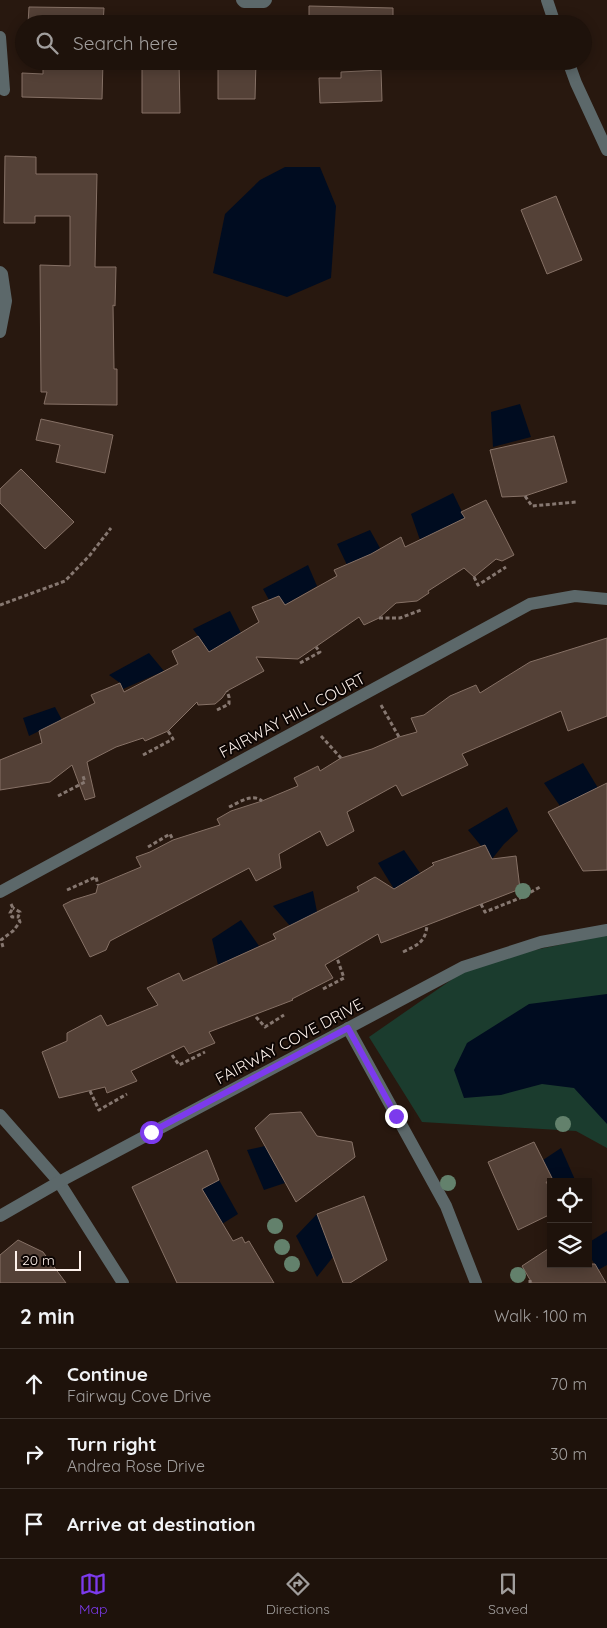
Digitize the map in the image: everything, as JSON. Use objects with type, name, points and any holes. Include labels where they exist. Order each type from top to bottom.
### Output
[{"type":"street","points":[[242,0],[244,2],[264,2],[266,0]]},
{"type":"street","points":[[547,0],[552,15]]},
{"type":"street","points":[[0,38],[4,90]]},
{"type":"street","points":[[571,70],[607,150]]},
{"type":"street","points":[[0,272],[2,274],[6,302],[0,332]]},
{"type":"street","name":"FAIRWAY HILL COURT","points":[[4,895],[530,604],[575,596],[607,599]]},
{"type":"street","name":"FAIRWAY COVE DRIVE","points":[[0,1216],[59,1182],[463,967],[541,942],[607,930]]},
{"type":"street","points":[[348,1028],[446,1206],[476,1283]]},
{"type":"street","points":[[0,1115],[59,1182],[123,1283]]},
{"type":"path","points":[[525,496],[532,506],[576,502]]},
{"type":"path","points":[[0,605],[64,581],[90,555],[111,528]]},
{"type":"path","points":[[474,577],[478,585],[506,567]]},
{"type":"path","points":[[379,618],[400,618],[421,610]]},
{"type":"path","points":[[300,663],[320,652],[316,647]]},
{"type":"path","points":[[217,710],[229,704],[227,691]]},
{"type":"path","points":[[382,705],[399,737]]},
{"type":"path","points":[[143,755],[172,739],[168,731]]},
{"type":"path","points":[[320,736],[341,758]]},
{"type":"path","points":[[58,796],[85,782],[84,776]]},
{"type":"path","points":[[229,807],[251,798],[258,798],[262,801]]},
{"type":"path","points":[[148,847],[170,834],[173,840]]},
{"type":"path","points":[[67,890],[96,877],[98,885]]},
{"type":"path","points":[[481,904],[485,912],[520,898],[540,887]]},
{"type":"path","points":[[4,895],[13,908],[10,913],[12,917],[18,917],[20,922],[13,931],[0,940],[4,947]]},
{"type":"path","points":[[403,952],[422,942],[427,926]]},
{"type":"path","points":[[323,989],[344,978],[337,958]]},
{"type":"path","points":[[256,1017],[265,1027],[284,1015]]},
{"type":"path","points":[[172,1055],[179,1065],[205,1052]]},
{"type":"path","points":[[90,1091],[99,1110],[126,1094]]},
{"type":"green space","points":[[607,935],[607,1148],[576,1131],[422,1122],[369,1037],[477,962]]},
{"type":"water","points":[[285,167],[320,167],[336,206],[331,278],[287,297],[213,273],[225,214],[260,180]]},
{"type":"water","points":[[520,404],[531,437],[493,447],[491,412]]},
{"type":"water","points":[[453,493],[465,518],[420,540],[411,514]]},
{"type":"water","points":[[370,530],[380,548],[376,551],[379,555],[359,568],[355,561],[347,565],[337,544]]},
{"type":"water","points":[[308,565],[317,586],[285,605],[269,600],[263,589]]},
{"type":"water","points":[[230,611],[241,633],[209,652],[193,629]]},
{"type":"water","points":[[149,653],[164,671],[123,689],[124,692],[120,683],[109,675]]},
{"type":"water","points":[[55,707],[62,720],[29,736],[23,718]]},
{"type":"water","points":[[583,763],[598,788],[560,806],[544,783]]},
{"type":"water","points":[[507,807],[518,831],[492,859],[468,830]]},
{"type":"water","points":[[404,850],[420,873],[394,889],[378,863]]},
{"type":"water","points":[[313,891],[317,912],[290,926],[273,906]]},
{"type":"water","points":[[241,920],[259,946],[218,965],[212,939]]},
{"type":"water","points":[[607,994],[607,1124],[574,1088],[542,1084],[501,1095],[464,1098],[454,1070],[467,1043],[529,1004]]},
{"type":"water","points":[[265,1146],[285,1183],[264,1190],[247,1150]]},
{"type":"water","points":[[561,1148],[574,1178],[552,1178],[543,1160]]},
{"type":"water","points":[[219,1180],[238,1214],[222,1224],[202,1189]]},
{"type":"water","points":[[317,1214],[333,1257],[317,1277],[296,1236]]},
{"type":"water","points":[[607,1231],[607,1265],[598,1270],[592,1260],[592,1240]]},
{"type":"building","points":[[309,6],[393,8],[393,15],[309,15]]},
{"type":"building","points":[[29,7],[104,8],[104,15],[29,15]]},
{"type":"building","points":[[43,70],[103,70],[102,99],[22,97],[22,73],[43,74]]},
{"type":"building","points":[[142,70],[179,70],[180,113],[142,113]]},
{"type":"building","points":[[218,70],[256,70],[255,99],[218,99]]},
{"type":"building","points":[[381,70],[382,101],[320,103],[319,78],[341,78],[341,72]]},
{"type":"building","points":[[5,156],[36,157],[36,174],[97,174],[95,267],[116,267],[115,306],[113,305],[114,369],[117,369],[117,405],[44,404],[47,392],[41,392],[40,265],[70,266],[70,216],[35,216],[35,223],[4,223]]},
{"type":"building","points":[[556,196],[582,260],[547,274],[521,210]]},
{"type":"building","points":[[41,419],[113,435],[105,473],[56,462],[60,445],[36,440]]},
{"type":"building","points":[[554,436],[567,482],[525,496],[502,497],[490,450]]},
{"type":"building","points":[[21,469],[74,522],[45,549],[0,503],[0,489]]},
{"type":"building","points":[[486,500],[514,555],[502,561],[496,559],[474,577],[464,568],[428,591],[429,593],[417,601],[396,603],[379,618],[364,625],[359,617],[298,659],[256,657],[264,671],[227,691],[215,704],[198,705],[197,702],[168,731],[145,741],[143,738],[116,747],[87,762],[95,797],[85,800],[72,765],[50,782],[0,790],[0,760],[42,743],[39,731],[95,703],[91,695],[120,683],[124,692],[178,664],[172,651],[198,636],[209,652],[259,622],[252,607],[279,596],[285,605],[337,576],[334,570],[371,554],[401,537],[405,547],[465,518],[461,512]]},
{"type":"building","points":[[607,638],[607,716],[568,731],[561,711],[462,754],[468,765],[402,796],[396,785],[347,812],[354,831],[327,846],[320,831],[279,854],[281,868],[256,881],[249,868],[110,941],[106,950],[90,957],[63,905],[96,893],[98,885],[141,867],[136,857],[173,840],[220,825],[217,819],[231,811],[298,786],[294,778],[318,766],[320,771],[341,758],[372,749],[399,737],[417,732],[411,718],[424,715],[450,696],[476,685],[480,693],[530,662]]},
{"type":"building","points":[[607,783],[607,870],[583,871],[548,812]]},
{"type":"building","points":[[485,845],[492,859],[516,856],[520,889],[381,943],[378,934],[325,965],[333,978],[293,1000],[209,1032],[215,1043],[189,1054],[184,1046],[131,1071],[137,1081],[107,1093],[105,1087],[59,1098],[42,1052],[67,1041],[67,1033],[101,1015],[107,1026],[158,1005],[147,988],[179,973],[183,981],[276,939],[273,934],[359,891],[357,887],[375,877],[394,889],[434,865],[432,863]]},
{"type":"building","points":[[301,1112],[317,1136],[352,1142],[355,1157],[296,1202],[255,1128],[270,1114]]},
{"type":"building","points":[[534,1142],[552,1178],[547,1178],[546,1182],[547,1216],[518,1230],[488,1162]]},
{"type":"building","points":[[207,1150],[219,1180],[202,1189],[233,1241],[242,1237],[245,1243],[249,1241],[274,1283],[177,1283],[132,1187]]},
{"type":"building","points":[[364,1196],[387,1260],[350,1283],[343,1283],[317,1214]]},
{"type":"building","points":[[18,1240],[43,1252],[66,1283],[0,1283],[0,1255]]},
{"type":"building","points":[[547,1250],[547,1268],[592,1268],[592,1264],[595,1264],[606,1283],[532,1283],[522,1266]]},
{"type":"route","points":[[151,1132],[348,1028],[396,1116]]}]
